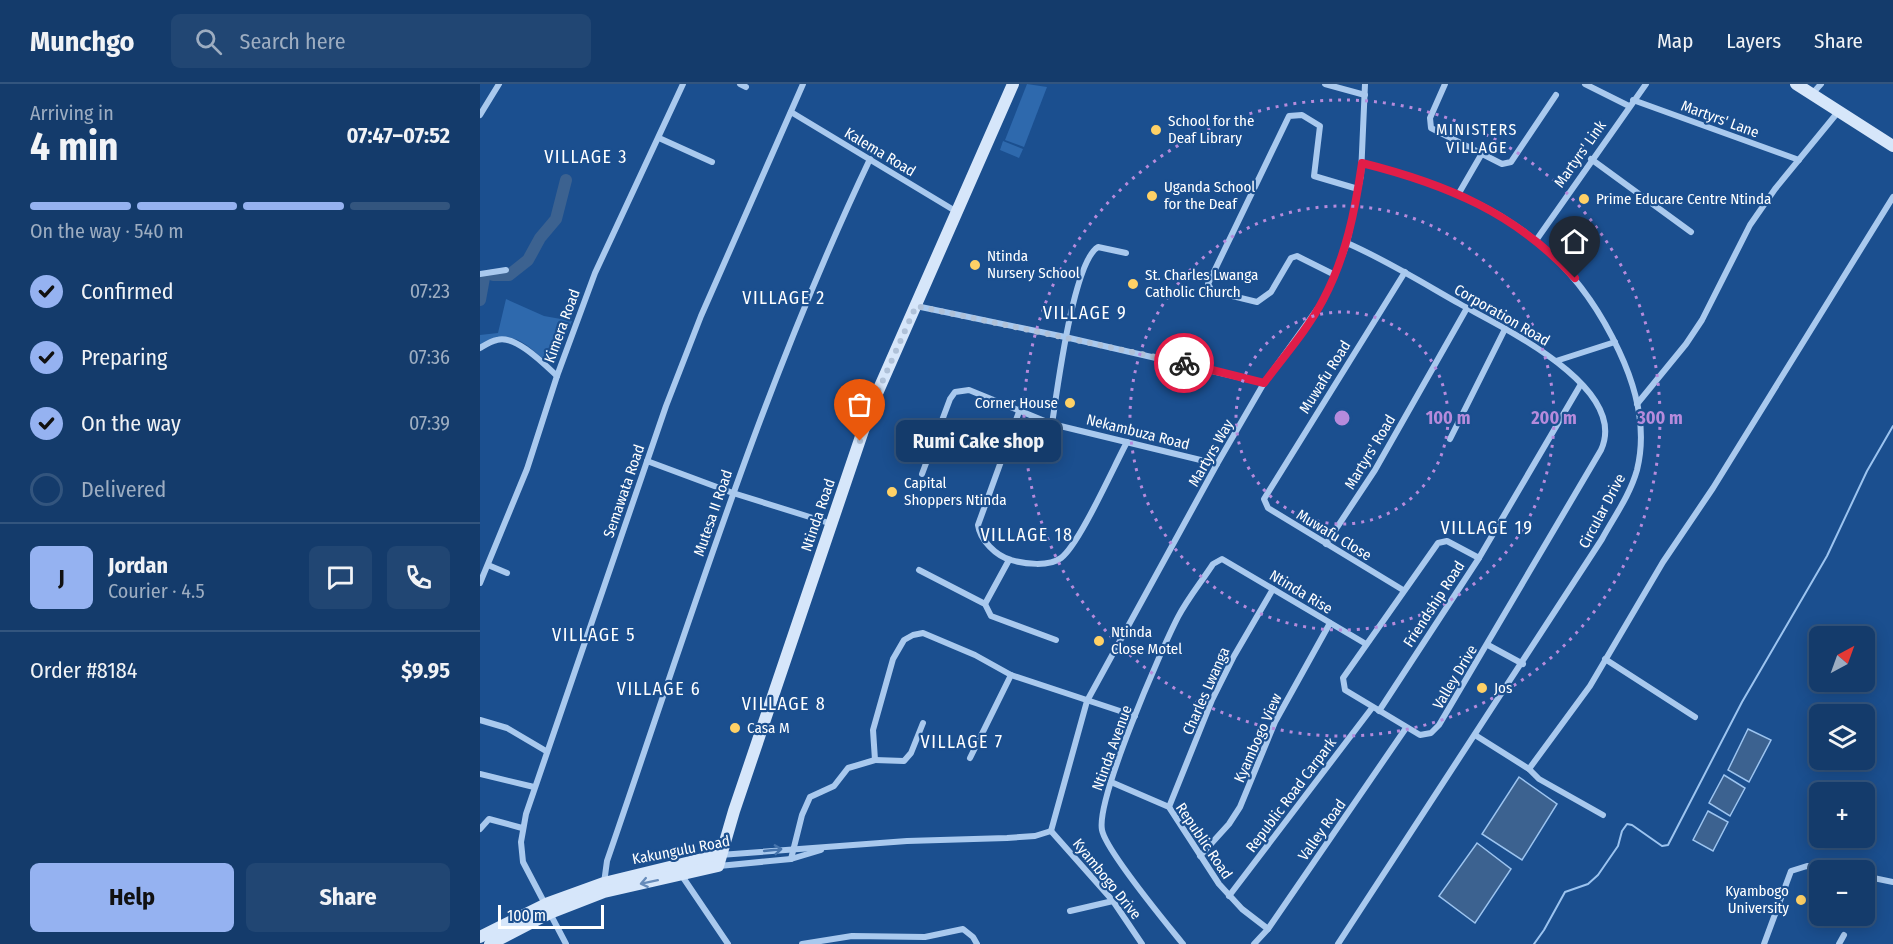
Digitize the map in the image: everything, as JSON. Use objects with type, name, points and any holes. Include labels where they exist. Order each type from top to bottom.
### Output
[{"type":"main road","name":"Ntinda Road","points":[[719,861],[871,407],[1013,84]]},
{"type":"main road","points":[[1796,84],[1893,146]]},
{"type":"main road","name":"Kakungulu Road","points":[[604,887],[719,861]]},
{"type":"main road","points":[[480,937],[604,887]]},
{"type":"main road","points":[[490,944],[548,909]]},
{"type":"street","points":[[480,116],[499,84]]},
{"type":"street","name":"Kimera Road","points":[[480,583],[527,469],[557,376],[595,273],[683,84]]},
{"type":"street","name":"Semawata Road","points":[[566,944],[523,861],[522,828],[534,787],[647,461],[701,316],[802,84]]},
{"type":"street","points":[[1324,84],[1365,95]]},
{"type":"street","name":"Martyrs Way","points":[[1051,831],[1087,700],[1264,383],[1323,301],[1335,275],[1347,243],[1358,189],[1362,163],[1365,84]]},
{"type":"street","points":[[1445,84],[1430,118],[1431,128],[1502,164],[1511,162],[1556,95]]},
{"type":"street","name":"Martyrs' Lane","points":[[1585,84],[1631,103],[1799,160]]},
{"type":"street","name":"Martyrs' Link","points":[[1537,239],[1591,159],[1646,84]]},
{"type":"street","points":[[1812,94],[1821,84]]},
{"type":"street","name":"Kalema Road","points":[[791,111],[958,212]]},
{"type":"street","points":[[1637,404],[1692,336],[1713,302],[1750,225],[1839,111]]},
{"type":"street","points":[[1335,275],[1297,256],[1291,258],[1270,292],[1257,302],[1212,291],[1208,284],[1289,116],[1302,115],[1320,126],[1314,176],[1358,189]]},
{"type":"street","points":[[659,138],[712,162]]},
{"type":"street","points":[[1459,193],[1481,154]]},
{"type":"street","name":"Mutesa II Road","points":[[604,887],[607,861],[733,493],[794,328],[870,159]]},
{"type":"street","points":[[1591,159],[1691,232]]},
{"type":"street","name":"Circular Drive","points":[[1338,944],[1591,558],[1631,486],[1639,459],[1637,404],[1633,383],[1599,312],[1575,278],[1537,239],[1459,193],[1411,175],[1362,163]]},
{"type":"street","points":[[1529,769],[1590,686],[1893,197]]},
{"type":"street","name":"Corporation Road","points":[[1347,243],[1405,272],[1556,361],[1581,384],[1601,411],[1605,442]]},
{"type":"street","points":[[1052,424],[1065,337],[1093,250],[1103,247],[1126,253]]},
{"type":"street","points":[[480,274],[506,270]]},
{"type":"street","name":"Muwafu Road","points":[[1266,494],[1405,272]]},
{"type":"street","points":[[916,306],[1065,337],[1264,383]]},
{"type":"street","name":"Martyrs' Road","points":[[1326,544],[1375,470],[1467,308]]},
{"type":"street","points":[[1450,439],[1505,329]]},
{"type":"street","points":[[480,348],[499,339],[507,339],[527,351],[557,376]]},
{"type":"street","points":[[1556,361],[1615,342]]},
{"type":"street","name":"Friendship Road","points":[[1379,711],[1479,558],[1581,384]]},
{"type":"street","name":"Nekambuza Road","points":[[922,474],[955,393],[969,390],[1052,424],[1217,464]]},
{"type":"street","points":[[1020,409],[978,525],[979,536],[1009,560],[1028,564],[1054,562],[1062,558],[1074,543],[1126,442]]},
{"type":"street","name":"Valley Drive","points":[[1479,558],[1447,541],[1442,541],[1403,590],[1342,678],[1342,683],[1349,694],[1406,728],[1425,736],[1439,725],[1605,442]]},
{"type":"street","points":[[647,461],[733,493],[832,524]]},
{"type":"street","name":"Muwafu Close","points":[[1266,494],[1264,499],[1268,508],[1403,590]]},
{"type":"street","points":[[985,604],[1009,560]]},
{"type":"street","name":"Ntinda Avenue","points":[[1183,944],[1104,838],[1102,815],[1111,782],[1135,716],[1180,614],[1213,564],[1218,560],[1225,560]]},
{"type":"street","name":"Ntinda Rise","points":[[1225,560],[1365,644]]},
{"type":"street","points":[[488,565],[507,573]]},
{"type":"street","points":[[919,570],[985,604],[991,616],[1056,640]]},
{"type":"street","name":"Charles Lwanga","points":[[1169,807],[1212,700],[1234,656],[1273,590]]},
{"type":"street","name":"Kyambogo View","points":[[1200,856],[1229,824],[1240,807],[1275,722],[1330,623]]},
{"type":"street","points":[[875,760],[873,730],[894,659],[904,640],[923,633],[975,655],[1011,675],[1135,716]]},
{"type":"street","points":[[1488,645],[1523,664]]},
{"type":"street","points":[[1605,659],[1695,717]]},
{"type":"street","points":[[970,758],[1011,675]]},
{"type":"street","name":"Republic Road Carpark","points":[[1229,896],[1372,708]]},
{"type":"street","points":[[480,720],[507,728],[546,752]]},
{"type":"street","points":[[791,859],[791,848],[810,797],[834,786],[848,768],[875,760],[904,761],[911,753],[923,723]]},
{"type":"street","name":"Valley Road","points":[[1254,944],[1268,929],[1406,728]]},
{"type":"street","points":[[1475,735],[1529,769],[1539,779],[1603,815]]},
{"type":"street","points":[[480,774],[534,787]]},
{"type":"street","name":"Republic Road","points":[[1111,782],[1169,807],[1229,896],[1268,929]]},
{"type":"street","points":[[480,830],[489,819],[522,828]]},
{"type":"street","name":"Kakungulu Road","points":[[719,861],[791,848],[1026,837],[1051,831]]},
{"type":"street","name":"Kyambogo Drive","points":[[1051,831],[1113,901],[1142,944]]},
{"type":"street","name":"Kakungulu Road","points":[[719,861],[791,859],[827,848]]},
{"type":"street","points":[[1764,944],[1791,871],[1809,866]]},
{"type":"street","points":[[679,870],[728,944]]},
{"type":"street","points":[[1875,878],[1893,882]]},
{"type":"street","points":[[1070,911],[1113,901]]},
{"type":"street","points":[[802,944],[852,936],[925,937],[963,929],[974,937],[977,944]]},
{"type":"street","points":[[1839,944],[1844,935]]},
{"type":"shaded area","points":[[1027,84],[1047,87],[1024,147],[1005,140]]},
{"type":"shaded area","points":[[1003,141],[1023,149],[1019,158],[1000,150]]},
{"type":"shaded area","points":[[506,299],[544,316],[572,321],[553,364],[548,363],[517,340],[501,338],[480,345],[480,335],[498,333]]},
{"type":"shaded area","points":[[1748,729],[1771,740],[1749,782],[1728,770]]},
{"type":"shaded area","points":[[1724,775],[1745,788],[1730,816],[1709,803]]},
{"type":"shaded area","points":[[1519,777],[1557,804],[1522,860],[1482,834]]},
{"type":"shaded area","points":[[1708,811],[1728,822],[1713,851],[1693,840]]},
{"type":"shaded area","points":[[1477,843],[1511,869],[1475,923],[1439,896]]},
{"type":"waterway","points":[[493,275],[509,275],[528,260],[540,238],[556,219],[566,180]]},
{"type":"waterway","points":[[480,300],[484,278]]},
{"type":"waterway","points":[[1534,944],[1565,892],[1588,884],[1598,875],[1618,846],[1622,831],[1627,824],[1632,825],[1662,846],[1668,845],[1742,702],[1827,556],[1867,471],[1893,426]]},
{"type":"way so far","points":[[860,441],[871,407],[916,306],[1184,363]]},
{"type":"place","name":"School for the Deaf Library","points":[[1156,130]]},
{"type":"place","name":"Uganda School for the Deaf","points":[[1152,196]]},
{"type":"place","name":"Prime Educare Centre Ntinda","points":[[1584,199]]},
{"type":"place","name":"Ntinda Nursery School","points":[[975,265]]},
{"type":"place","name":"St. Charles Lwanga Catholic Church","points":[[1133,284]]},
{"type":"place","name":"Corner House","points":[[1070,403]]},
{"type":"place","name":"Rumi Cake shop","points":[[860,441]]},
{"type":"place","name":"Capital Shoppers Ntinda","points":[[892,492]]},
{"type":"place","name":"Ntinda Close Motel","points":[[1099,641]]},
{"type":"place","name":"Jos","points":[[1482,688]]},
{"type":"place","name":"Casa M","points":[[735,728]]},
{"type":"place","name":"Kyambogo University","points":[[1801,900]]},
{"type":"district","name":"MINISTERS VILLAGE","points":[[1477,138]]},
{"type":"district","name":"VILLAGE 3","points":[[586,157]]},
{"type":"district","name":"VILLAGE 2","points":[[784,298]]},
{"type":"district","name":"VILLAGE 9","points":[[1085,313]]},
{"type":"district","name":"VILLAGE 19","points":[[1487,528]]},
{"type":"district","name":"VILLAGE 18","points":[[1027,535]]},
{"type":"district","name":"VILLAGE 5","points":[[594,635]]},
{"type":"district","name":"VILLAGE 6","points":[[659,689]]},
{"type":"district","name":"VILLAGE 8","points":[[784,704]]},
{"type":"district","name":"VILLAGE 7","points":[[962,742]]},
{"type":"route","points":[[1184,363],[1264,383],[1323,301],[1335,275],[1347,243],[1362,163],[1411,175],[1459,193],[1537,239],[1575,278]]}]
